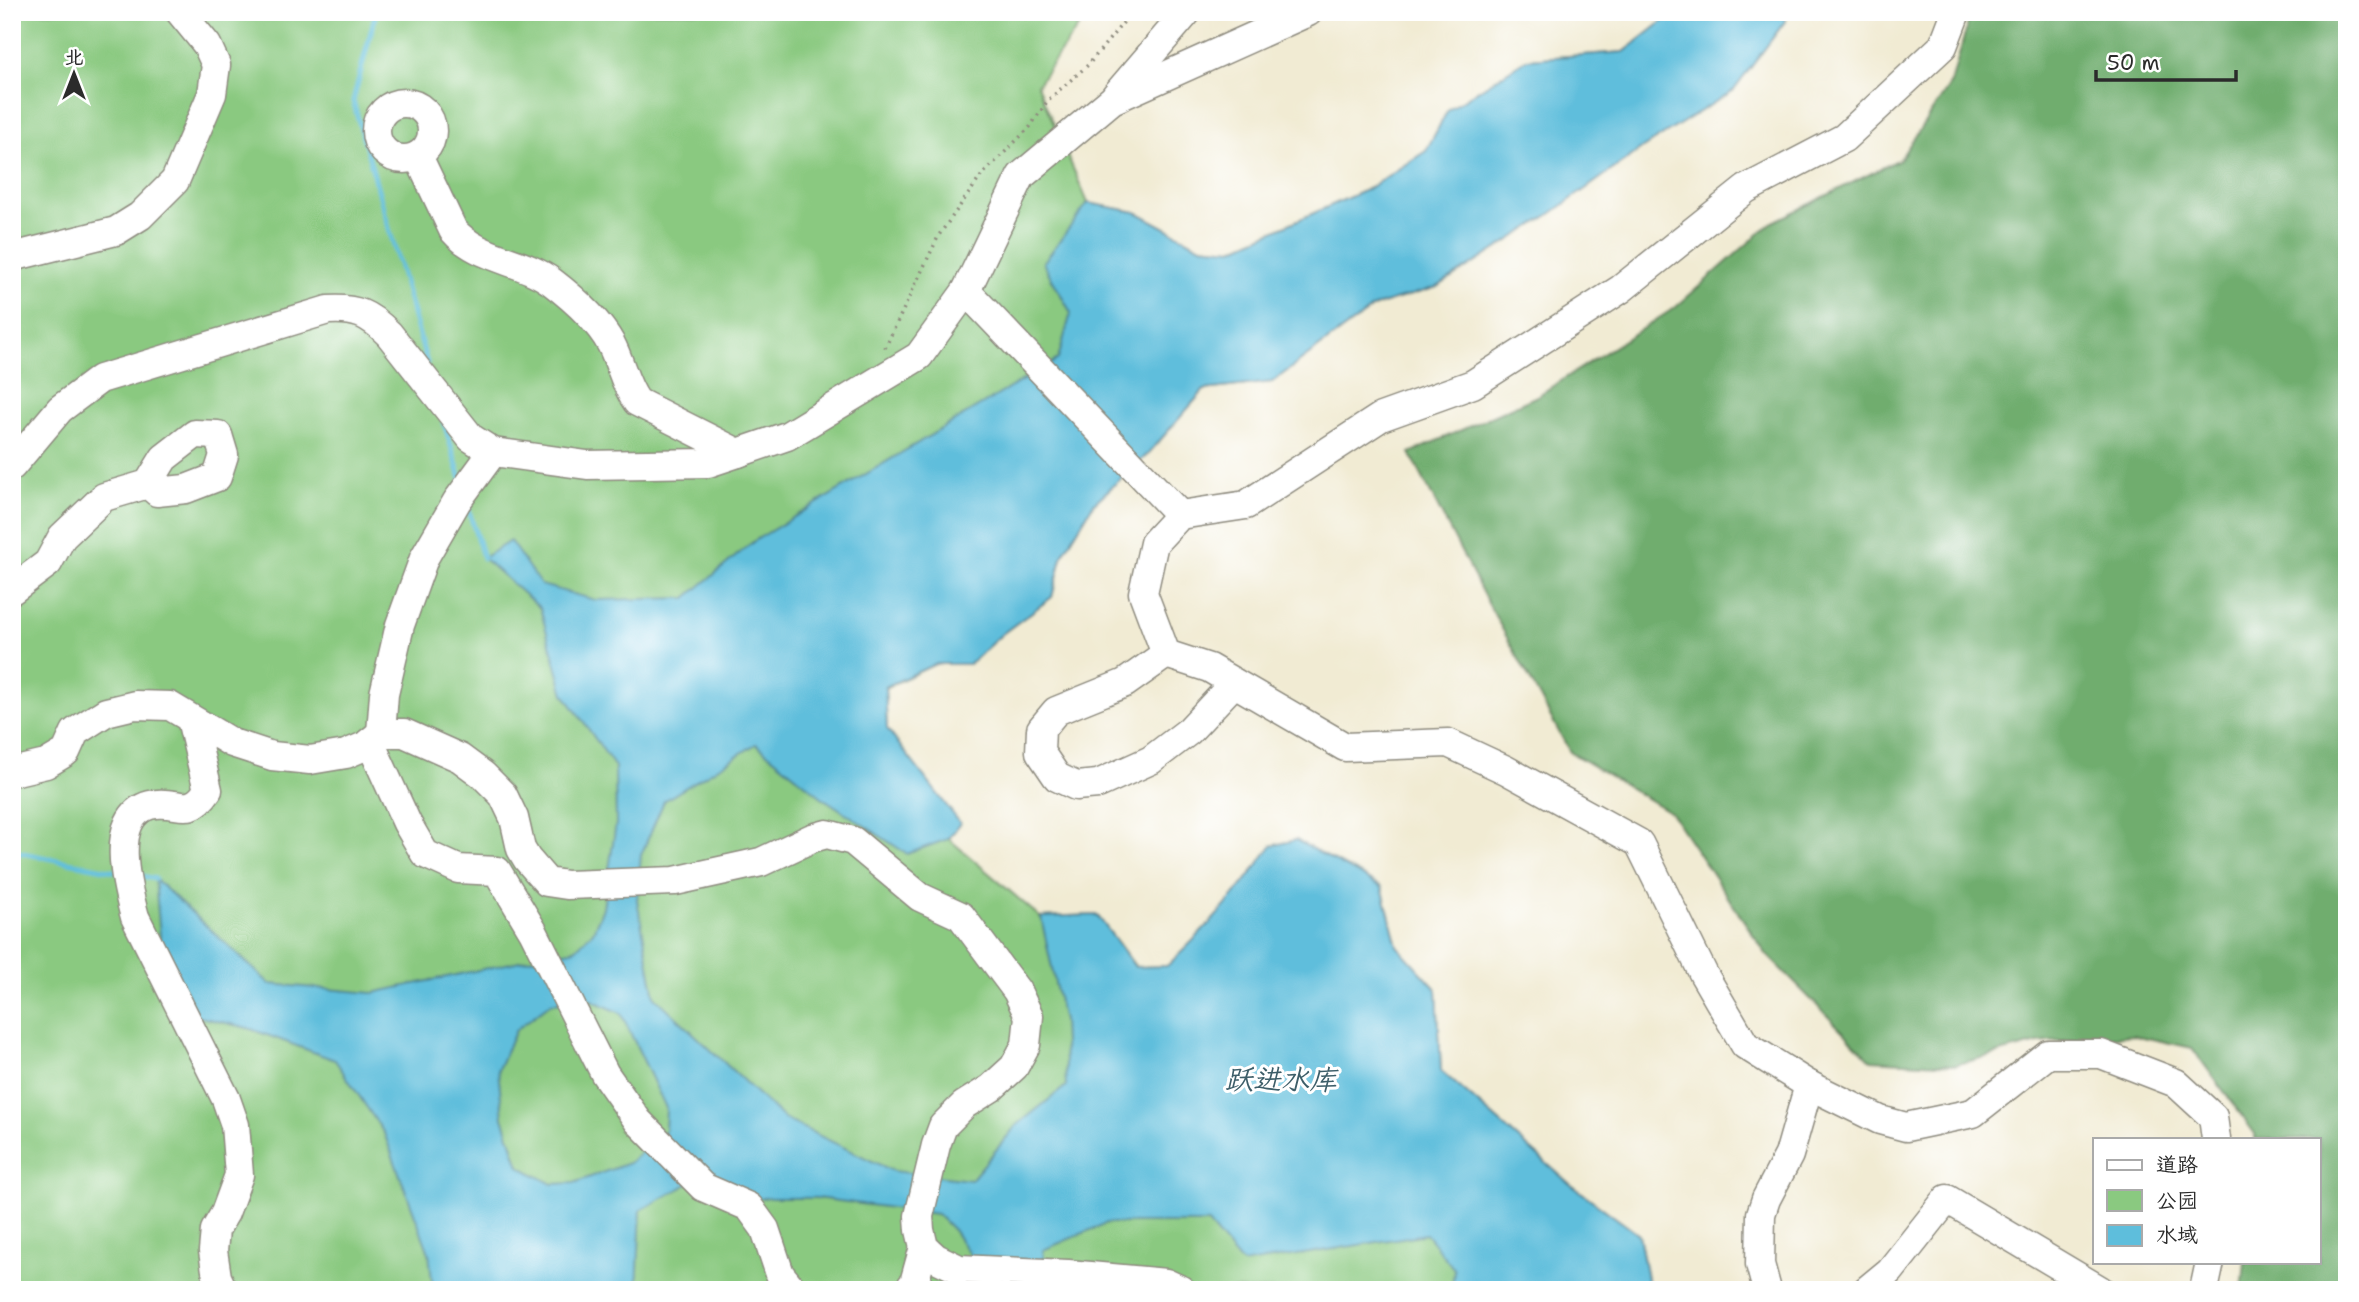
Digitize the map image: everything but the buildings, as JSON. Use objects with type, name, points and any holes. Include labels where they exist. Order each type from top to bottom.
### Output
[{"type":"street","points":[[12,257],[116,231],[140,216],[175,181],[212,94],[216,65],[207,45],[180,12]]},
{"type":"street","points":[[12,466],[60,409],[100,379],[328,310],[346,309],[360,312],[389,334],[471,438],[493,452],[587,464],[708,463],[787,436],[919,356],[966,291],[1021,176],[1112,100],[1187,12]]},
{"type":"street","points":[[1112,100],[1308,12]]},
{"type":"street","points":[[1166,654],[1143,593],[1154,543],[1180,515],[1246,505],[1381,417],[1473,384],[1621,289],[1746,189],[1844,138],[1943,46],[1956,12]]},
{"type":"street","points":[[418,156],[453,230],[461,239],[473,247],[549,279],[603,331],[612,346],[627,388],[638,402],[738,453]]},
{"type":"street","points":[[966,291],[1180,515]]},
{"type":"street","points":[[493,452],[457,501],[424,558],[400,625],[375,738],[407,823],[425,854],[458,869],[497,871],[534,931],[605,1074],[638,1121],[704,1187],[749,1207],[765,1229],[780,1274],[793,1290]]},
{"type":"street","points":[[12,590],[48,563],[62,537],[104,497],[148,484]]},
{"type":"street","points":[[1166,654],[1209,668],[1345,747],[1448,743],[1506,770],[1639,843],[1704,975],[1745,1045],[1809,1085],[1880,1120],[1906,1127],[1973,1113],[2048,1054],[2101,1054],[2176,1083],[2213,1117],[2216,1138]]},
{"type":"street","points":[[1166,654],[1125,683],[1056,711],[1041,729],[1040,752],[1057,777],[1076,786],[1098,784],[1151,760],[1189,731],[1234,682]]},
{"type":"street","points":[[12,772],[46,764],[65,752],[75,732],[106,712],[135,705],[170,706],[232,743],[272,755],[310,760],[346,754],[375,738],[404,733],[460,758],[483,775],[503,796],[514,818],[521,849],[547,882],[567,885],[674,881],[761,862],[812,838],[827,834],[853,841],[920,897],[961,916],[1017,991],[1029,1016],[1026,1045],[1014,1067],[943,1126],[919,1216],[919,1230],[924,1247],[936,1258],[960,1269],[1068,1274],[1166,1283],[1181,1290]]},
{"type":"street","points":[[191,719],[208,790],[201,802],[190,807],[152,804],[137,811],[123,837],[128,891],[135,918],[226,1099],[235,1125],[239,1175],[225,1213],[215,1230],[213,1251],[217,1276],[223,1290]]},
{"type":"street","points":[[1767,1290],[1760,1264],[1761,1214],[1788,1155],[1809,1085]]},
{"type":"street","points":[[1867,1290],[1890,1270],[1948,1199],[2101,1290]]},
{"type":"street","points":[[908,1290],[914,1283],[924,1247]]},
{"type":"street","points":[[2204,1290],[2210,1264]]},
{"type":"path","points":[[866,388],[913,287],[946,225],[982,175],[1030,127],[1048,100],[1088,65],[1132,12]]},
{"type":"green space","points":[[12,12],[1089,12],[1037,85],[1088,203],[1136,212],[1199,246],[1232,249],[1366,190],[1426,151],[1448,110],[1527,59],[1624,52],[1675,12],[1786,12],[1785,21],[1734,90],[1644,147],[1549,215],[1437,287],[1375,306],[1272,382],[1204,390],[1147,455],[1094,503],[1063,554],[1052,597],[1002,634],[969,664],[935,664],[885,688],[887,729],[960,823],[949,839],[1040,917],[1097,915],[1136,967],[1167,966],[1223,909],[1271,846],[1296,840],[1382,887],[1397,946],[1437,990],[1441,1071],[1570,1184],[1639,1235],[1649,1290],[12,1290]]},
{"type":"green space","points":[[1971,12],[2347,12],[2347,1290],[2242,1290],[2245,1264],[2320,1264],[2320,1138],[2255,1138],[2255,1134],[2192,1048],[2134,1035],[2038,1043],[1955,1065],[1871,1060],[1767,955],[1671,813],[1570,752],[1483,594],[1410,453],[1537,396],[1676,307],[1771,223],[1900,159],[1951,83]]},
{"type":"water","name":"跃进水库","points":[[1675,12],[1786,12],[1785,21],[1734,90],[1644,147],[1549,215],[1437,287],[1375,306],[1272,382],[1204,390],[1147,455],[1094,503],[1063,554],[1052,597],[1002,634],[969,664],[935,664],[885,687],[887,729],[960,823],[948,839],[907,854],[823,798],[756,744],[664,801],[641,855],[637,900],[655,997],[784,1119],[893,1171],[971,1180],[1016,1126],[1066,1086],[1063,1021],[1041,917],[1097,915],[1135,967],[1167,966],[1223,909],[1271,846],[1296,840],[1382,887],[1397,946],[1437,990],[1441,1071],[1570,1184],[1639,1235],[1649,1290],[1452,1290],[1454,1269],[1426,1234],[1242,1264],[1208,1223],[1107,1223],[1043,1250],[1049,1290],[986,1290],[970,1255],[953,1230],[937,1214],[816,1198],[754,1198],[697,1179],[641,1210],[637,1290],[433,1290],[429,1253],[384,1133],[335,1060],[248,1028],[186,1014],[161,947],[155,879],[270,984],[373,993],[575,949],[593,932],[603,908],[616,824],[615,767],[564,694],[540,608],[483,558],[510,541],[541,585],[595,600],[686,598],[754,541],[1058,359],[1071,313],[1043,263],[1088,203],[1136,212],[1199,246],[1233,249],[1366,190],[1426,151],[1448,110],[1527,59],[1624,52]],"holes":[[[589,999],[621,1013],[666,1108],[665,1131],[629,1163],[574,1183],[552,1184],[519,1166],[503,1117],[498,1069],[516,1030],[551,1003]]]},
{"type":"waterway","points":[[376,12],[353,101],[427,363]]},
{"type":"waterway","points":[[444,423],[461,479]]},
{"type":"waterway","points":[[467,504],[483,558]]},
{"type":"waterway","points":[[12,851],[114,871]]},
{"type":"waterway","points":[[137,875],[155,879]]}]
